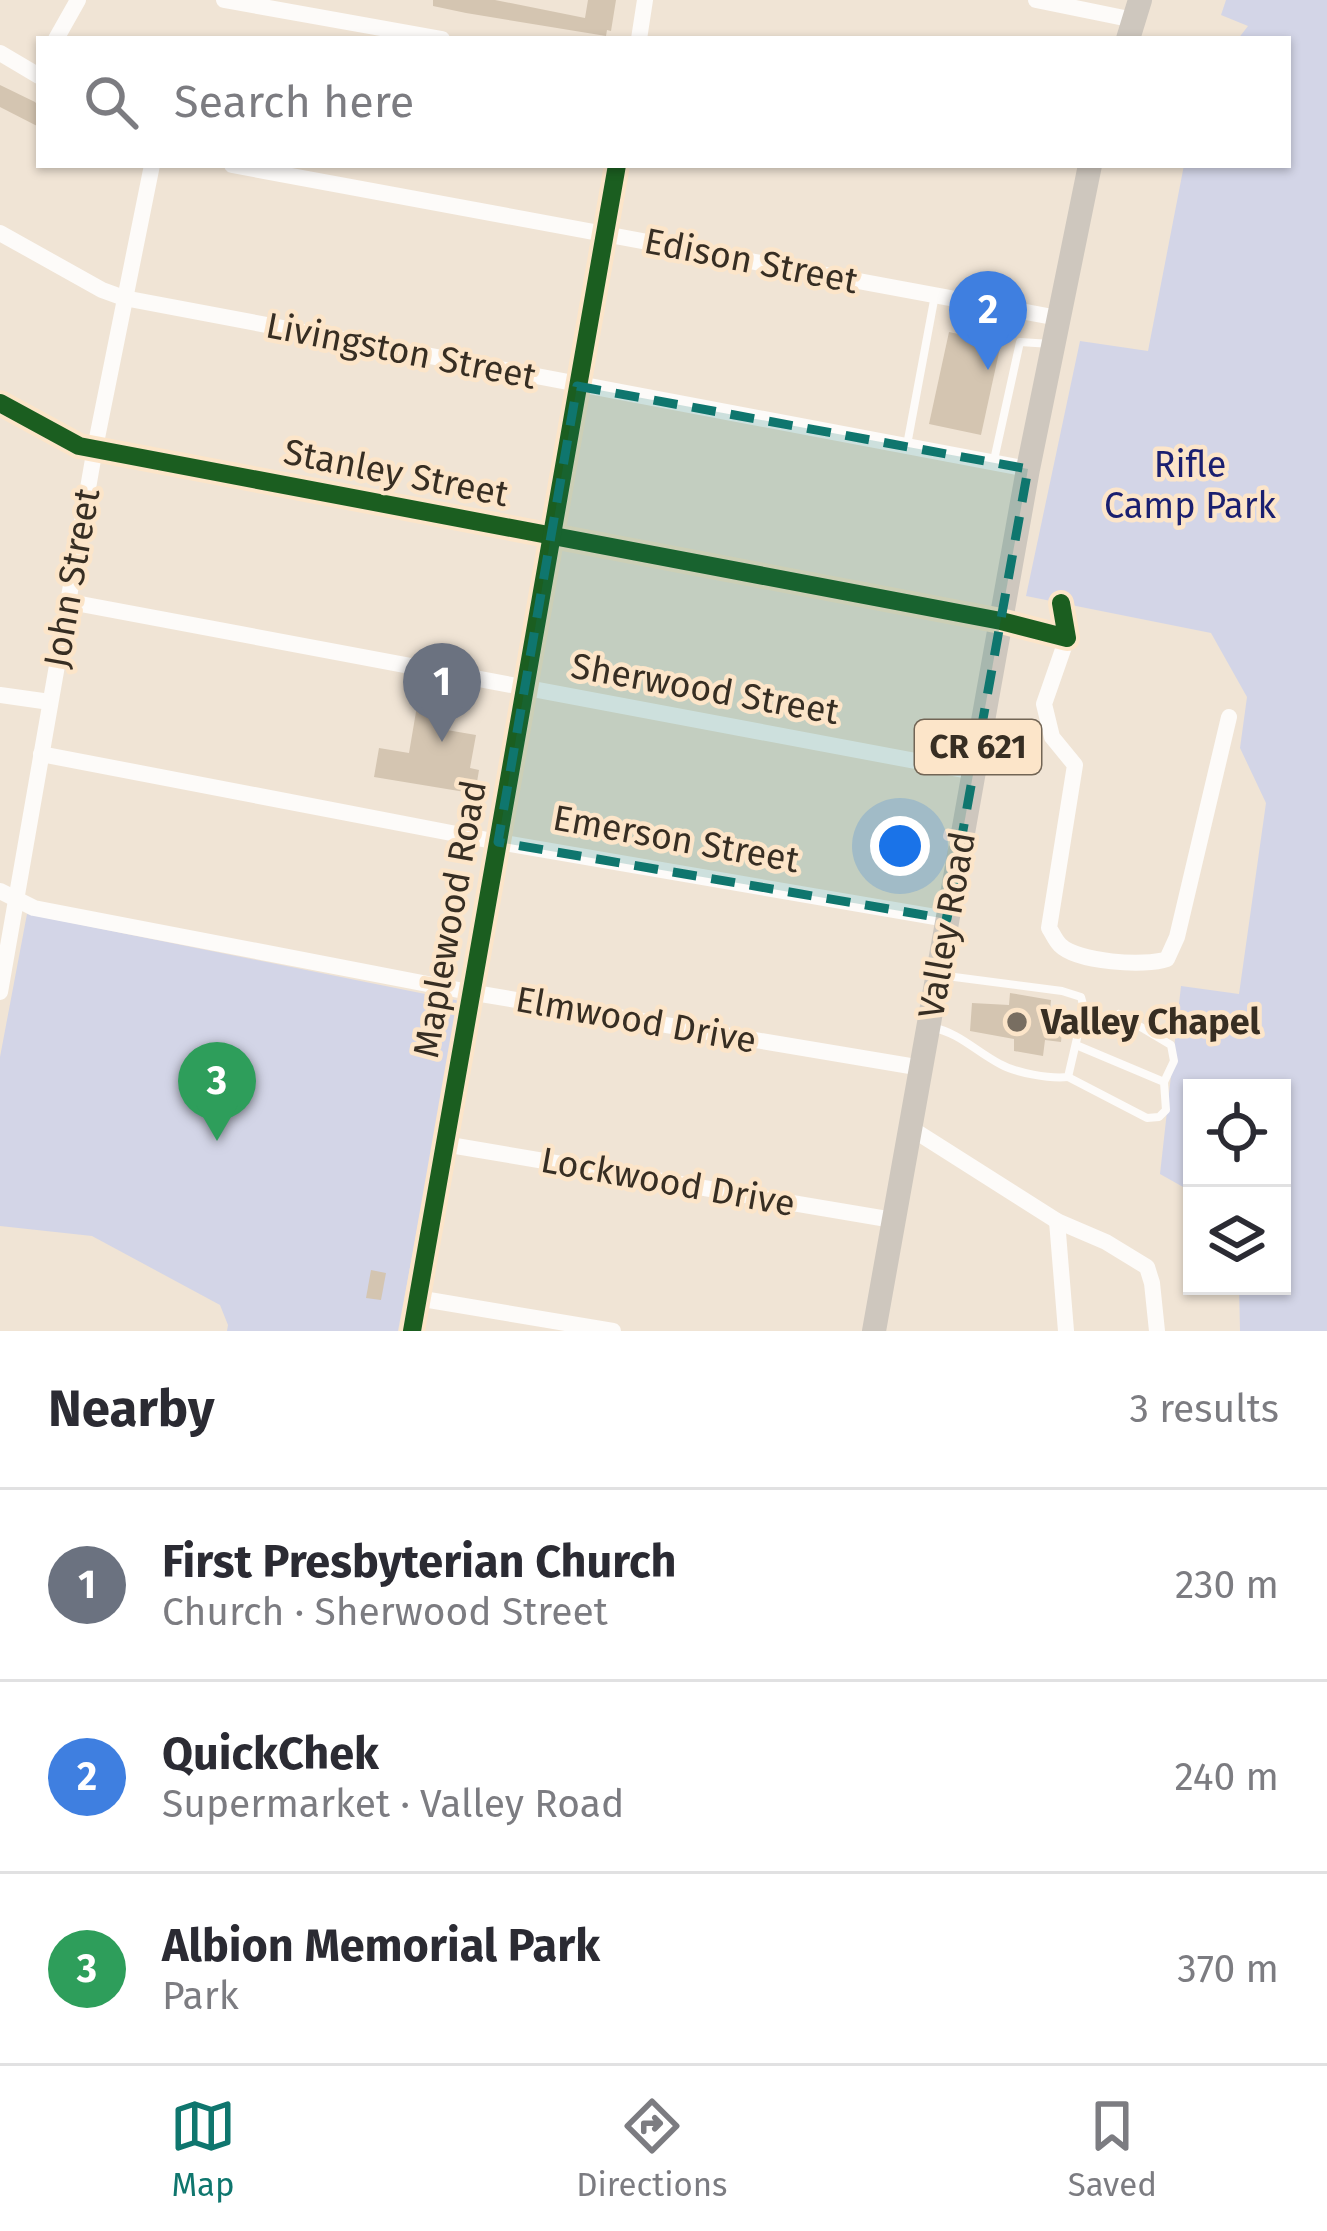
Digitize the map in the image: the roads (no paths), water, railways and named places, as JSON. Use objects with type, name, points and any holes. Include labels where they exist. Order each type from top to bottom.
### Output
[{"type":"main road","name":"Valley Road","points":[[874,1331],[1085,168]]},
{"type":"street","points":[[58,36],[78,0]]},
{"type":"street","points":[[224,0],[425,36]]},
{"type":"street","points":[[639,36],[645,0]]},
{"type":"street","points":[[1036,0],[1134,20]]},
{"type":"street","points":[[0,53],[36,72]]},
{"type":"street","name":"John Street","points":[[0,992],[8,896],[70,602],[95,448],[151,168]]},
{"type":"street","name":"Edison Street","points":[[248,168],[1058,318]]},
{"type":"street","name":"Maplewood Road","points":[[412,1331],[616,168]]},
{"type":"street","name":"Livingston Street","points":[[0,232],[124,298],[1028,469]]},
{"type":"street","name":"Stanley Street","points":[[0,403],[79,446],[1001,621],[1067,638]]},
{"type":"street","name":"Sherwood Street","points":[[70,602],[974,772]]},
{"type":"street","points":[[1061,603],[1067,638],[1043,704],[1052,737],[1075,765],[1049,928],[1060,946],[1078,956],[1154,963],[1167,959],[1177,937],[1228,717]]},
{"type":"street","points":[[0,695],[50,703]]},
{"type":"street","name":"Emerson Street","points":[[40,754],[498,842],[947,919]]},
{"type":"street","name":"Elmwood Drive","points":[[8,896],[34,908],[469,992],[922,1068]]},
{"type":"street","points":[[912,1129],[1057,1221],[1106,1242],[1147,1267],[1153,1282],[1157,1331]]},
{"type":"street","name":"Lockwood Drive","points":[[444,1144],[892,1220]]},
{"type":"street","points":[[1057,1221],[1066,1331]]},
{"type":"street","points":[[418,1298],[613,1331]]},
{"type":"lane","points":[[906,446],[935,296]]},
{"type":"lane","points":[[994,463],[1020,342],[1053,344]]},
{"type":"lane","points":[[938,975],[1081,997],[1084,1008],[1068,1076]]},
{"type":"lane","points":[[1119,1013],[1171,1045],[1174,1060],[1164,1082]]},
{"type":"lane","points":[[929,1027],[960,1035],[1000,1065],[1056,1078],[1068,1076]]},
{"type":"lane","points":[[1068,1076],[1075,1084],[1154,1119],[1166,1110],[1164,1082],[1076,1046]]},
{"type":"place","name":"QuickChek","points":[[988,370]]},
{"type":"place","name":"First Presbyterian Church","points":[[442,742]]},
{"type":"place","name":"Valley Chapel","points":[[1017,1022]]},
{"type":"place","name":"Albion Memorial Park","points":[[217,1141]]},
{"type":"park label","name":"Rifle Camp Park","points":[[1190,486]]}]
